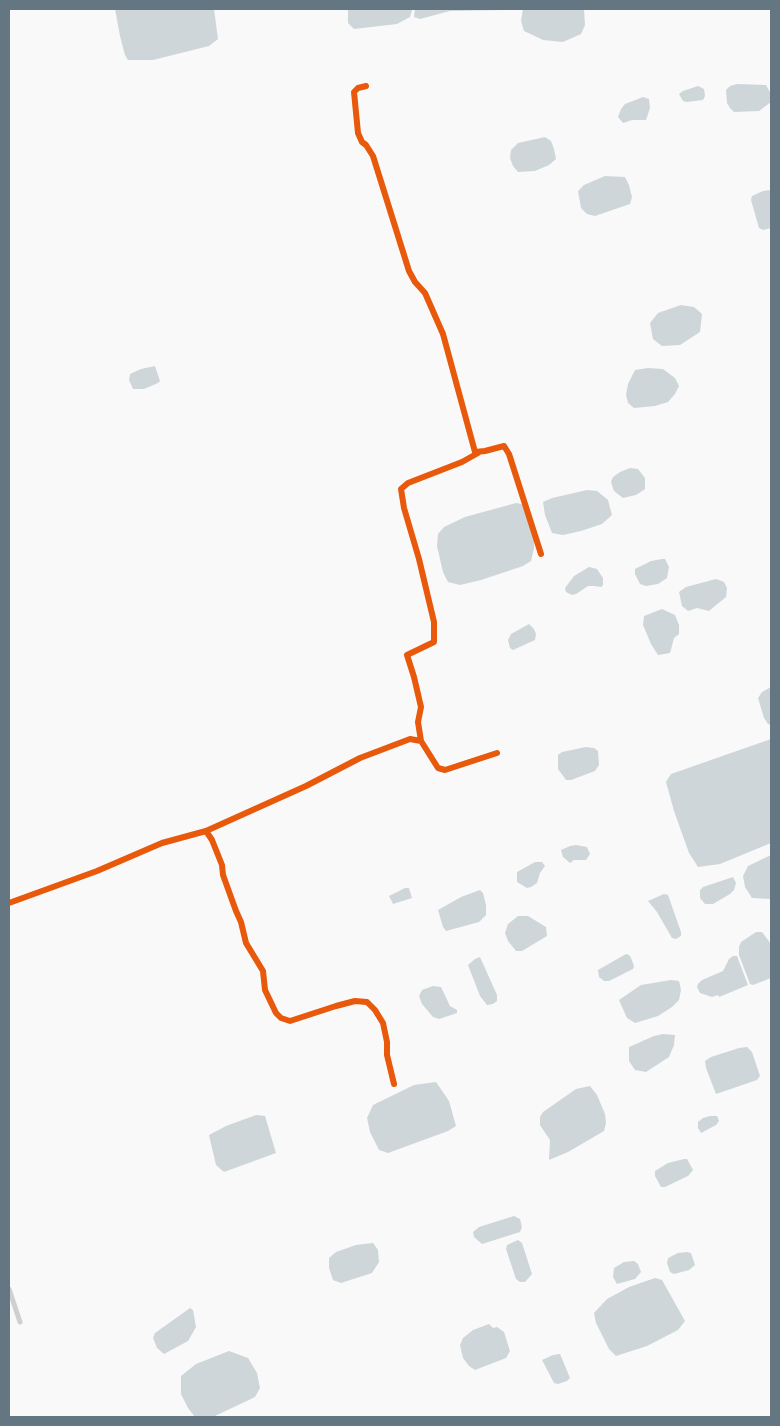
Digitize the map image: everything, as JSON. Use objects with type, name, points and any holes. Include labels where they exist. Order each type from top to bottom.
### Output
[{"type":"street","points":[[366,86],[358,88],[354,92],[358,133],[362,142],[373,156],[408,271],[425,293],[443,334],[471,441],[475,452],[478,453]]},
{"type":"street","points":[[497,753],[445,770],[438,768],[421,741],[418,722],[421,707],[414,677],[406,655],[434,642],[434,622],[401,490],[408,482],[462,462],[478,453],[504,446],[509,454],[541,554]]},
{"type":"street","points":[[9,903],[97,871],[162,843],[206,830],[306,786],[360,758],[410,739],[421,741]]},
{"type":"street","points":[[206,830],[222,865],[223,875],[241,922],[246,943],[263,970],[265,990],[276,1013],[281,1018],[290,1021],[355,1001],[367,1002],[375,1010],[383,1023],[387,1042],[387,1055],[394,1084]]},
{"type":"street","points":[[9,1289],[20,1322]]},
{"type":"shaded area","points":[[115,9],[214,9],[218,39],[209,46],[153,60],[128,60],[120,36]]},
{"type":"shaded area","points":[[348,9],[412,10],[410,17],[397,24],[354,29],[348,23]]},
{"type":"shaded area","points":[[415,9],[505,9],[450,11],[420,19],[414,17]]},
{"type":"shaded area","points":[[523,9],[584,9],[585,25],[581,34],[563,42],[543,40],[524,31],[521,21]]},
{"type":"shaded area","points":[[737,84],[766,85],[771,94],[771,102],[759,111],[734,112],[727,103],[726,90],[730,86]]},
{"type":"shaded area","points":[[698,86],[704,89],[705,96],[703,100],[683,101],[679,94]]},
{"type":"shaded area","points":[[643,97],[649,99],[650,108],[646,120],[632,120],[623,123],[618,117],[621,109],[625,104]]},
{"type":"shaded area","points":[[545,137],[551,141],[556,159],[549,165],[535,171],[518,172],[510,158],[511,150],[518,143]]},
{"type":"shaded area","points":[[605,176],[625,177],[632,197],[630,204],[595,216],[587,214],[581,208],[578,191],[584,185]]},
{"type":"shaded area","points":[[771,190],[771,228],[763,230],[759,228],[751,200],[752,196]]},
{"type":"shaded area","points":[[681,305],[694,307],[702,314],[700,332],[680,345],[662,346],[653,339],[650,323],[658,313]]},
{"type":"shaded area","points":[[155,366],[160,381],[144,389],[133,389],[129,380],[130,374]]},
{"type":"shaded area","points":[[648,368],[663,369],[675,378],[679,386],[668,402],[655,406],[634,408],[628,403],[626,395],[628,384],[635,370]]},
{"type":"shaded area","points":[[630,468],[638,469],[645,478],[645,489],[636,495],[623,498],[614,491],[611,482],[613,477]]},
{"type":"shaded area","points":[[587,490],[597,491],[608,500],[612,515],[602,524],[581,531],[563,535],[552,533],[545,515],[543,502]]},
{"type":"shaded area","points":[[516,503],[522,504],[534,537],[531,561],[523,566],[481,580],[460,585],[448,582],[443,572],[437,546],[438,534],[444,527],[465,517]]},
{"type":"shaded area","points":[[665,559],[669,567],[667,578],[658,584],[646,586],[640,584],[635,574],[635,569],[651,561]]},
{"type":"shaded area","points":[[589,567],[597,569],[603,578],[603,585],[601,587],[588,586],[572,595],[566,592],[565,588],[574,576]]},
{"type":"shaded area","points":[[716,579],[724,582],[727,588],[726,597],[709,611],[697,608],[688,611],[682,606],[679,592],[686,587]]},
{"type":"shaded area","points":[[662,609],[675,615],[679,625],[679,634],[674,638],[670,653],[658,655],[643,625],[644,616]]},
{"type":"shaded area","points":[[529,624],[536,634],[535,640],[513,650],[510,648],[508,640],[511,634]]},
{"type":"shaded area","points":[[771,687],[771,725],[764,718],[758,698],[762,692]]},
{"type":"shaded area","points":[[771,739],[771,843],[720,864],[698,867],[689,853],[666,782],[671,774]]},
{"type":"shaded area","points":[[586,747],[594,748],[598,751],[599,765],[595,771],[566,780],[558,769],[558,755],[562,752]]},
{"type":"shaded area","points":[[576,845],[587,847],[590,854],[586,860],[574,860],[570,863],[563,857],[561,850]]},
{"type":"shaded area","points":[[771,855],[771,899],[752,898],[745,887],[743,876],[748,866]]},
{"type":"shaded area","points":[[535,862],[542,862],[545,866],[540,873],[537,883],[527,888],[517,882],[517,872]]},
{"type":"shaded area","points":[[733,877],[736,883],[734,890],[730,894],[713,904],[705,904],[700,898],[700,890],[703,887]]},
{"type":"shaded area","points":[[409,888],[412,898],[393,904],[389,896]]},
{"type":"shaded area","points":[[480,890],[483,893],[486,905],[486,915],[479,922],[446,931],[438,910],[461,897]]},
{"type":"shaded area","points":[[664,894],[668,895],[681,932],[681,936],[676,939],[672,938],[657,912],[648,901]]},
{"type":"shaded area","points":[[518,916],[528,916],[546,927],[547,936],[522,951],[516,951],[508,941],[505,933],[508,924]]},
{"type":"shaded area","points":[[756,932],[762,932],[771,944],[771,978],[753,985],[750,984],[739,955],[739,947],[741,942]]},
{"type":"shaded area","points":[[626,954],[631,958],[634,966],[633,969],[609,981],[604,981],[599,977],[598,970]]},
{"type":"shaded area","points":[[737,956],[748,985],[719,997],[718,995],[712,997],[700,993],[697,987],[698,984],[702,980],[723,971],[729,959]]},
{"type":"shaded area","points":[[480,957],[497,995],[497,1001],[493,1004],[487,1005],[480,996],[468,965]]},
{"type":"shaded area","points":[[671,980],[679,981],[681,990],[679,1000],[672,1007],[658,1016],[635,1023],[627,1018],[619,1000],[641,985]]},
{"type":"shaded area","points":[[433,986],[441,987],[450,1006],[457,1010],[457,1013],[439,1019],[433,1017],[422,1004],[419,996],[422,990]]},
{"type":"shaded area","points":[[663,1034],[675,1035],[674,1045],[669,1057],[646,1072],[635,1070],[629,1061],[629,1047]]},
{"type":"shaded area","points":[[747,1047],[752,1052],[760,1076],[757,1080],[716,1094],[705,1061],[711,1057]]},
{"type":"shaded area","points":[[436,1082],[449,1101],[456,1126],[448,1131],[388,1153],[379,1150],[370,1132],[367,1118],[373,1105],[414,1085]]},
{"type":"shaded area","points":[[590,1086],[597,1095],[605,1114],[606,1123],[604,1131],[568,1152],[549,1160],[550,1140],[540,1125],[540,1117],[543,1112],[576,1089]]},
{"type":"shaded area","points":[[256,1115],[265,1116],[276,1153],[224,1172],[216,1165],[209,1135],[226,1126]]},
{"type":"shaded area","points":[[710,1116],[717,1116],[719,1121],[716,1125],[701,1133],[698,1128],[698,1122]]},
{"type":"shaded area","points":[[687,1159],[693,1170],[688,1176],[665,1187],[661,1187],[655,1176],[655,1171],[668,1163]]},
{"type":"shaded area","points":[[514,1216],[520,1219],[522,1227],[520,1232],[482,1244],[474,1237],[473,1232],[479,1227]]},
{"type":"shaded area","points":[[518,1240],[522,1243],[532,1274],[525,1282],[520,1282],[516,1279],[506,1249],[507,1245]]},
{"type":"shaded area","points":[[373,1243],[378,1250],[379,1262],[372,1273],[341,1283],[333,1280],[329,1268],[329,1258],[336,1252],[356,1245]]},
{"type":"shaded area","points":[[678,1253],[691,1253],[695,1265],[689,1270],[674,1274],[670,1272],[667,1263],[668,1258]]},
{"type":"shaded area","points":[[634,1261],[638,1264],[641,1272],[635,1279],[617,1284],[613,1277],[614,1268],[624,1262]]},
{"type":"shaded area","points":[[655,1278],[662,1280],[685,1321],[678,1330],[647,1346],[616,1356],[609,1349],[596,1323],[594,1313],[607,1299],[629,1287]]},
{"type":"shaded area","points":[[190,1308],[193,1310],[196,1327],[188,1341],[164,1354],[157,1348],[153,1338],[155,1333]]},
{"type":"shaded area","points":[[489,1324],[493,1328],[497,1327],[504,1332],[510,1351],[506,1358],[475,1370],[463,1358],[460,1345],[463,1338],[473,1330]]},
{"type":"shaded area","points":[[229,1351],[248,1358],[257,1373],[260,1388],[255,1397],[215,1416],[195,1417],[181,1394],[181,1376],[196,1364]]},
{"type":"shaded area","points":[[560,1354],[570,1378],[558,1384],[554,1383],[542,1360]]},
{"type":"cycle path","points":[[366,86],[358,88],[354,92],[358,133],[362,142],[373,156],[409,271],[415,282],[425,293],[443,334],[475,452],[504,446],[509,454],[541,554]]},
{"type":"cycle path","points":[[478,453],[462,462],[408,483],[401,489],[404,508],[419,559],[434,622],[434,642],[407,655],[421,707],[418,722],[421,741],[438,768],[445,770],[497,753]]},
{"type":"cycle path","points":[[9,903],[97,871],[162,843],[206,831],[306,786],[360,758],[410,739],[421,741]]},
{"type":"cycle path","points":[[206,831],[212,840],[222,865],[223,875],[241,922],[246,943],[263,971],[265,990],[276,1013],[281,1018],[290,1021],[355,1001],[367,1002],[375,1010],[383,1023],[387,1042],[387,1055],[394,1084]]}]
